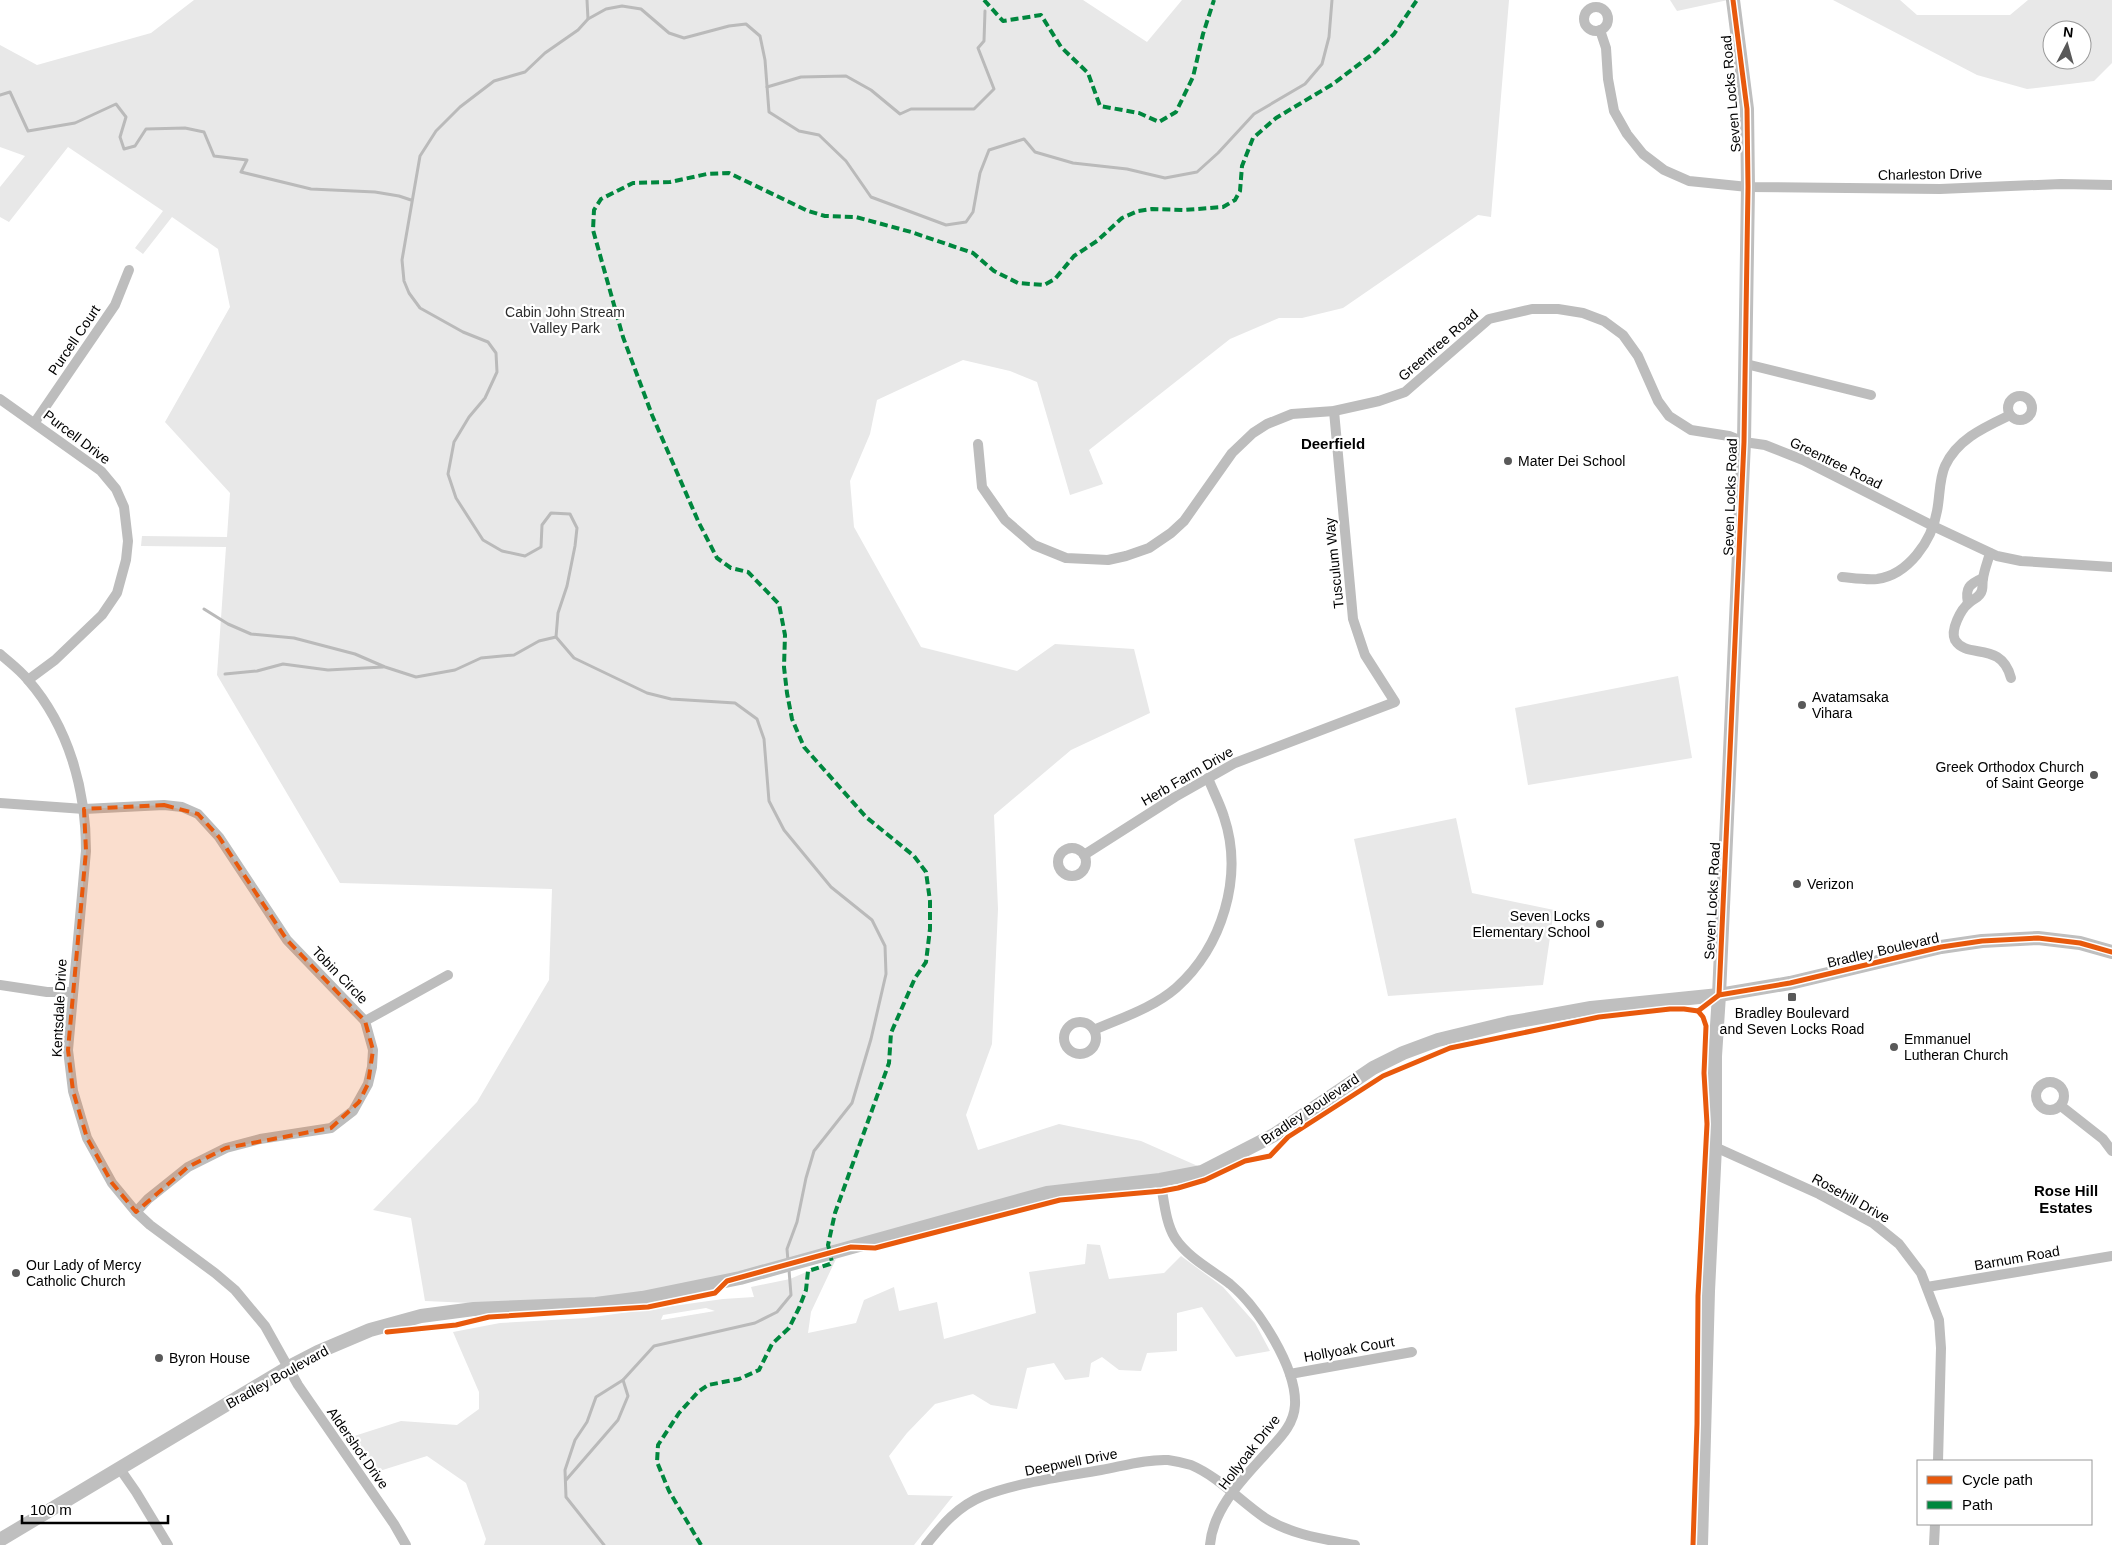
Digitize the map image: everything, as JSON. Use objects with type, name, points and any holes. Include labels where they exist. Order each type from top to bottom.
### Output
[{"type":"main road","name":"Seven Locks Road","points":[[1701,1545],[1708,1291],[1715,1147],[1715,1056],[1720,995],[1746,364],[1747,109],[1733,0]]},
{"type":"main road","name":"Bradley Boulevard","points":[[0,1540],[289,1367],[318,1352],[370,1330],[421,1316],[474,1310],[596,1304],[642,1298],[740,1278],[1047,1193],[1160,1180],[1202,1172],[1227,1161],[1274,1135],[1373,1068],[1403,1053],[1438,1040],[1508,1023],[1591,1008],[1720,995],[1790,984],[1941,948],[1982,941],[2038,938],[2080,943],[2112,952]]},
{"type":"street","name":"Charleston Drive","points":[[1600,30],[1606,48],[1608,79],[1614,111],[1627,134],[1643,154],[1664,170],[1690,182],[1748,187],[1940,189],[2061,184],[2112,186]]},
{"type":"street","name":"Purcell Court","points":[[35,422],[115,305],[129,270]]},
{"type":"street","name":"Greentree Road","points":[[978,444],[982,487],[1005,520],[1034,545],[1066,558],[1108,560],[1126,556],[1149,548],[1184,522],[1232,453],[1253,433],[1267,424],[1292,414],[1334,411],[1379,401],[1405,392],[1489,319],[1532,309],[1558,309],[1582,313],[1604,321],[1623,335],[1638,356],[1658,401],[1669,416],[1691,430],[1729,436],[1744,442],[1765,445],[1803,460],[1990,553],[2021,561],[2112,567]]},
{"type":"street","points":[[1746,364],[1871,395]]},
{"type":"street","name":"Purcell Drive","points":[[0,399],[101,470],[116,489],[124,506],[128,541],[126,560],[117,593],[102,615],[55,660],[28,680]]},
{"type":"street","name":"Tusculum Way","points":[[1334,411],[1353,620],[1365,655],[1395,702]]},
{"type":"street","points":[[1842,577],[1877,579],[1893,574],[1914,559],[1924,545],[1933,526],[1937,514],[1944,467],[1952,454],[1970,435],[2010,415]]},
{"type":"street","points":[[1990,553],[1981,593],[1968,603],[1955,624],[1954,639],[1964,647],[2000,657],[2008,668],[2011,678]]},
{"type":"street","name":"Kentsdale Drive","points":[[0,654],[28,680],[52,715],[69,748],[78,775],[86,823],[86,851],[68,1050],[73,1091],[87,1138],[112,1182],[136,1212],[150,1225],[235,1290],[265,1326],[289,1367]]},
{"type":"street","name":"Herb Farm Drive","points":[[1084,855],[1175,797],[1235,763],[1395,702]]},
{"type":"street","points":[[1094,1030],[1145,1008],[1175,989],[1198,964],[1220,924],[1230,892],[1231,857],[1225,818],[1208,778]]},
{"type":"street","name":"Tobin Circle","points":[[0,803],[84,810],[164,805],[182,807],[198,814],[220,837],[287,940],[365,1021],[373,1050],[372,1067],[368,1084],[353,1111],[332,1128],[260,1139],[226,1148],[188,1167],[148,1199],[136,1212]]},
{"type":"street","points":[[365,1021],[448,975]]},
{"type":"street","points":[[0,985],[47,992],[72,992]]},
{"type":"street","points":[[2061,1106],[2103,1139],[2112,1151]]},
{"type":"street","name":"Rosehill Drive","points":[[1715,1147],[1819,1194],[1873,1223],[1899,1244],[1921,1273],[1928,1287],[1939,1320],[1942,1348],[1938,1460]]},
{"type":"street","name":"Hollyoak Drive","points":[[1160,1180],[1167,1214],[1176,1238],[1186,1251],[1232,1286],[1248,1302],[1271,1336],[1290,1374],[1295,1396],[1295,1407],[1287,1430],[1232,1492],[1220,1514],[1210,1545]]},
{"type":"street","name":"Barnum Road","points":[[1928,1287],[2112,1256]]},
{"type":"street","name":"Hollyoak Court","points":[[1290,1374],[1412,1352]]},
{"type":"street","name":"Aldershot Drive","points":[[289,1367],[298,1385],[394,1524],[406,1545]]},
{"type":"street","name":"Deepwell Drive","points":[[926,1545],[953,1514],[982,1496],[1030,1484],[1146,1461],[1169,1460],[1190,1465],[1212,1477],[1265,1518],[1283,1528],[1304,1535],[1355,1545]]},
{"type":"street","points":[[120,1469],[168,1545]]},
{"type":"street","points":[[1934,1545],[1935,1525]]},
{"type":"highlighted area","points":[[164,805],[198,814],[219,837],[287,940],[365,1021],[373,1050],[368,1084],[359,1102],[331,1128],[226,1148],[188,1167],[136,1212],[112,1183],[87,1138],[73,1091],[68,1050],[86,851],[84,809]]},
{"type":"green space","name":"Cabin John Stream Valley Park","points":[[194,0],[1083,0],[1147,42],[1182,0],[1509,0],[1491,217],[1478,215],[1343,308],[1302,318],[1279,318],[1230,339],[1089,450],[1103,484],[1070,495],[1037,382],[1010,371],[963,360],[877,400],[870,434],[850,481],[854,527],[921,647],[1017,671],[1055,644],[1134,649],[1150,713],[1071,750],[994,815],[998,909],[992,1044],[966,1115],[978,1150],[1059,1124],[1141,1141],[1200,1167],[1160,1175],[1084,1183],[740,1278],[540,1306],[425,1301],[411,1218],[373,1210],[477,1102],[549,980],[552,889],[340,883],[217,675],[226,547],[141,546],[142,536],[227,537],[230,493],[165,422],[230,307],[218,249],[172,217],[143,254],[135,248],[163,211],[68,147],[9,222],[0,217],[0,187],[25,156],[0,147],[0,45],[37,65],[151,33]]},
{"type":"green space","points":[[1670,0],[1728,0],[1677,11]]},
{"type":"green space","points":[[1833,0],[1900,0],[1917,15],[2010,15],[2028,0],[2112,0],[2112,63],[2094,81],[2027,89],[1977,75]]},
{"type":"green space","points":[[1678,676],[1692,758],[1528,785],[1515,708]]},
{"type":"green space","points":[[1456,818],[1472,893],[1554,910],[1543,985],[1388,996],[1354,839]]},
{"type":"green space","points":[[1087,1244],[1100,1245],[1109,1279],[1164,1273],[1181,1256],[1223,1287],[1255,1323],[1270,1351],[1236,1357],[1202,1307],[1177,1313],[1177,1351],[1147,1353],[1141,1371],[1119,1370],[1102,1357],[1091,1363],[1089,1377],[1065,1380],[1054,1363],[1027,1368],[1017,1409],[991,1405],[973,1394],[935,1404],[907,1433],[889,1456],[908,1495],[953,1496],[914,1545],[484,1545],[486,1539],[466,1483],[427,1456],[370,1474],[345,1439],[401,1421],[457,1425],[479,1409],[479,1392],[453,1332],[500,1323],[586,1318],[723,1299],[754,1297],[751,1287],[790,1279],[836,1259],[811,1312],[808,1333],[856,1323],[864,1300],[894,1287],[899,1311],[937,1302],[944,1339],[1036,1313],[1029,1272],[1085,1264]],"holes":[[[706,1308],[715,1311],[661,1320],[663,1315]]]},
{"type":"waterway","points":[[587,0],[588,19]]},
{"type":"waterway","points":[[788,1261],[787,1249],[797,1222],[814,1151],[852,1103],[871,1039],[886,974],[885,946],[872,920],[831,887],[784,830],[769,801],[764,739],[757,719],[735,703],[671,699],[647,693],[574,658],[556,637],[558,613],[567,586],[575,546],[577,528],[570,514],[551,513],[542,525],[541,547],[525,556],[502,551],[483,540],[456,498],[448,474],[454,442],[469,417],[485,398],[497,372],[496,353],[488,342],[463,332],[420,308],[409,293],[404,281],[402,260],[420,156],[436,131],[460,107],[494,81],[525,72],[545,53],[578,30],[588,19],[606,9],[622,6],[641,9],[669,33],[684,38],[729,26],[746,24],[760,36],[765,60],[769,112],[799,131],[819,135],[846,161],[871,197],[946,225],[966,222],[973,212],[980,173],[989,150],[1024,139],[1035,152],[1073,163],[1127,169],[1165,178],[1197,172],[1218,153],[1254,114],[1305,84],[1322,64],[1329,37],[1332,0]]},
{"type":"waterway","points":[[767,87],[801,77],[846,76],[871,90],[900,114],[911,109],[974,109],[994,89],[978,48],[984,41],[985,11]]},
{"type":"waterway","points":[[0,95],[10,92],[28,131],[75,123],[116,104],[126,117],[120,137],[124,149],[135,146],[146,129],[185,128],[204,132],[214,156],[247,160],[241,172],[311,189],[375,192],[411,200]]},
{"type":"waterway","points":[[204,609],[228,624],[251,634],[294,638],[355,654],[385,667],[416,677],[455,670],[481,658],[514,655],[539,641],[556,637]]},
{"type":"waterway","points":[[225,674],[257,671],[283,664],[328,670],[383,667]]},
{"type":"waterway","points":[[604,1545],[566,1497],[565,1470],[575,1440],[587,1422],[596,1397],[623,1380],[654,1346],[755,1323],[777,1312],[791,1295],[789,1270]]},
{"type":"waterway","points":[[566,1480],[618,1420],[628,1396],[623,1380]]},
{"type":"marked path","points":[[984,0],[1003,21],[1041,15],[1061,47],[1088,73],[1100,106],[1139,113],[1159,122],[1176,112],[1193,77],[1203,34],[1214,0]]},
{"type":"marked path","points":[[829,1249],[828,1245],[835,1213],[889,1063],[891,1033],[915,978],[926,962],[930,929],[930,901],[926,872],[914,856],[866,817],[804,747],[792,719],[787,693],[784,667],[785,635],[779,604],[748,572],[731,568],[717,558],[699,523],[652,415],[623,337],[593,230],[594,210],[601,199],[633,183],[670,182],[707,174],[729,173],[808,211],[825,216],[856,217],[911,232],[973,253],[994,271],[1018,283],[1044,285],[1055,279],[1074,256],[1097,241],[1122,218],[1138,211],[1152,209],[1184,210],[1223,207],[1235,200],[1240,191],[1242,166],[1253,138],[1276,118],[1333,84],[1374,53],[1394,34],[1417,0]]},
{"type":"marked path","points":[[701,1545],[669,1491],[657,1462],[658,1445],[679,1413],[698,1392],[708,1385],[739,1379],[759,1370],[772,1344],[789,1328],[799,1308],[806,1290],[808,1271],[830,1264],[832,1262],[831,1258]]},
{"type":"cycle path","points":[[1719,995],[1744,442],[1748,187],[1747,109],[1733,0]]},
{"type":"cycle path","points":[[1693,1545],[1697,1424],[1698,1296],[1707,1124],[1704,1073],[1706,1026],[1703,1017],[1698,1011],[1719,995],[1790,983],[1941,947],[1982,941],[2038,938],[2080,943],[2112,952]]},
{"type":"cycle path","points":[[387,1332],[456,1325],[489,1317],[648,1307],[715,1293],[727,1281],[851,1247],[875,1248],[1060,1200],[1178,1188],[1205,1180],[1245,1161],[1270,1156],[1288,1137],[1383,1076],[1450,1048],[1599,1017],[1670,1009],[1698,1011]]},
{"type":"place","name":"Mater Dei School","points":[[1508,461]]},
{"type":"place","name":"Avatamsaka Vihara","points":[[1802,705]]},
{"type":"place","name":"Greek Orthodox Church of Saint George","points":[[2094,775]]},
{"type":"place","name":"Verizon","points":[[1797,884]]},
{"type":"place","name":"Seven Locks Elementary School","points":[[1600,924]]},
{"type":"place","name":"Bradley Boulevard and Seven Locks Road","points":[[1792,997]]},
{"type":"place","name":"Emmanuel Lutheran Church","points":[[1894,1047]]},
{"type":"place","name":"Our Lady of Mercy Catholic Church","points":[[16,1273]]},
{"type":"place","name":"Byron House","points":[[159,1358]]},
{"type":"district","name":"Deerfield","points":[[1333,443]]},
{"type":"district","name":"Rose Hill Estates","points":[[2066,1198]]}]
